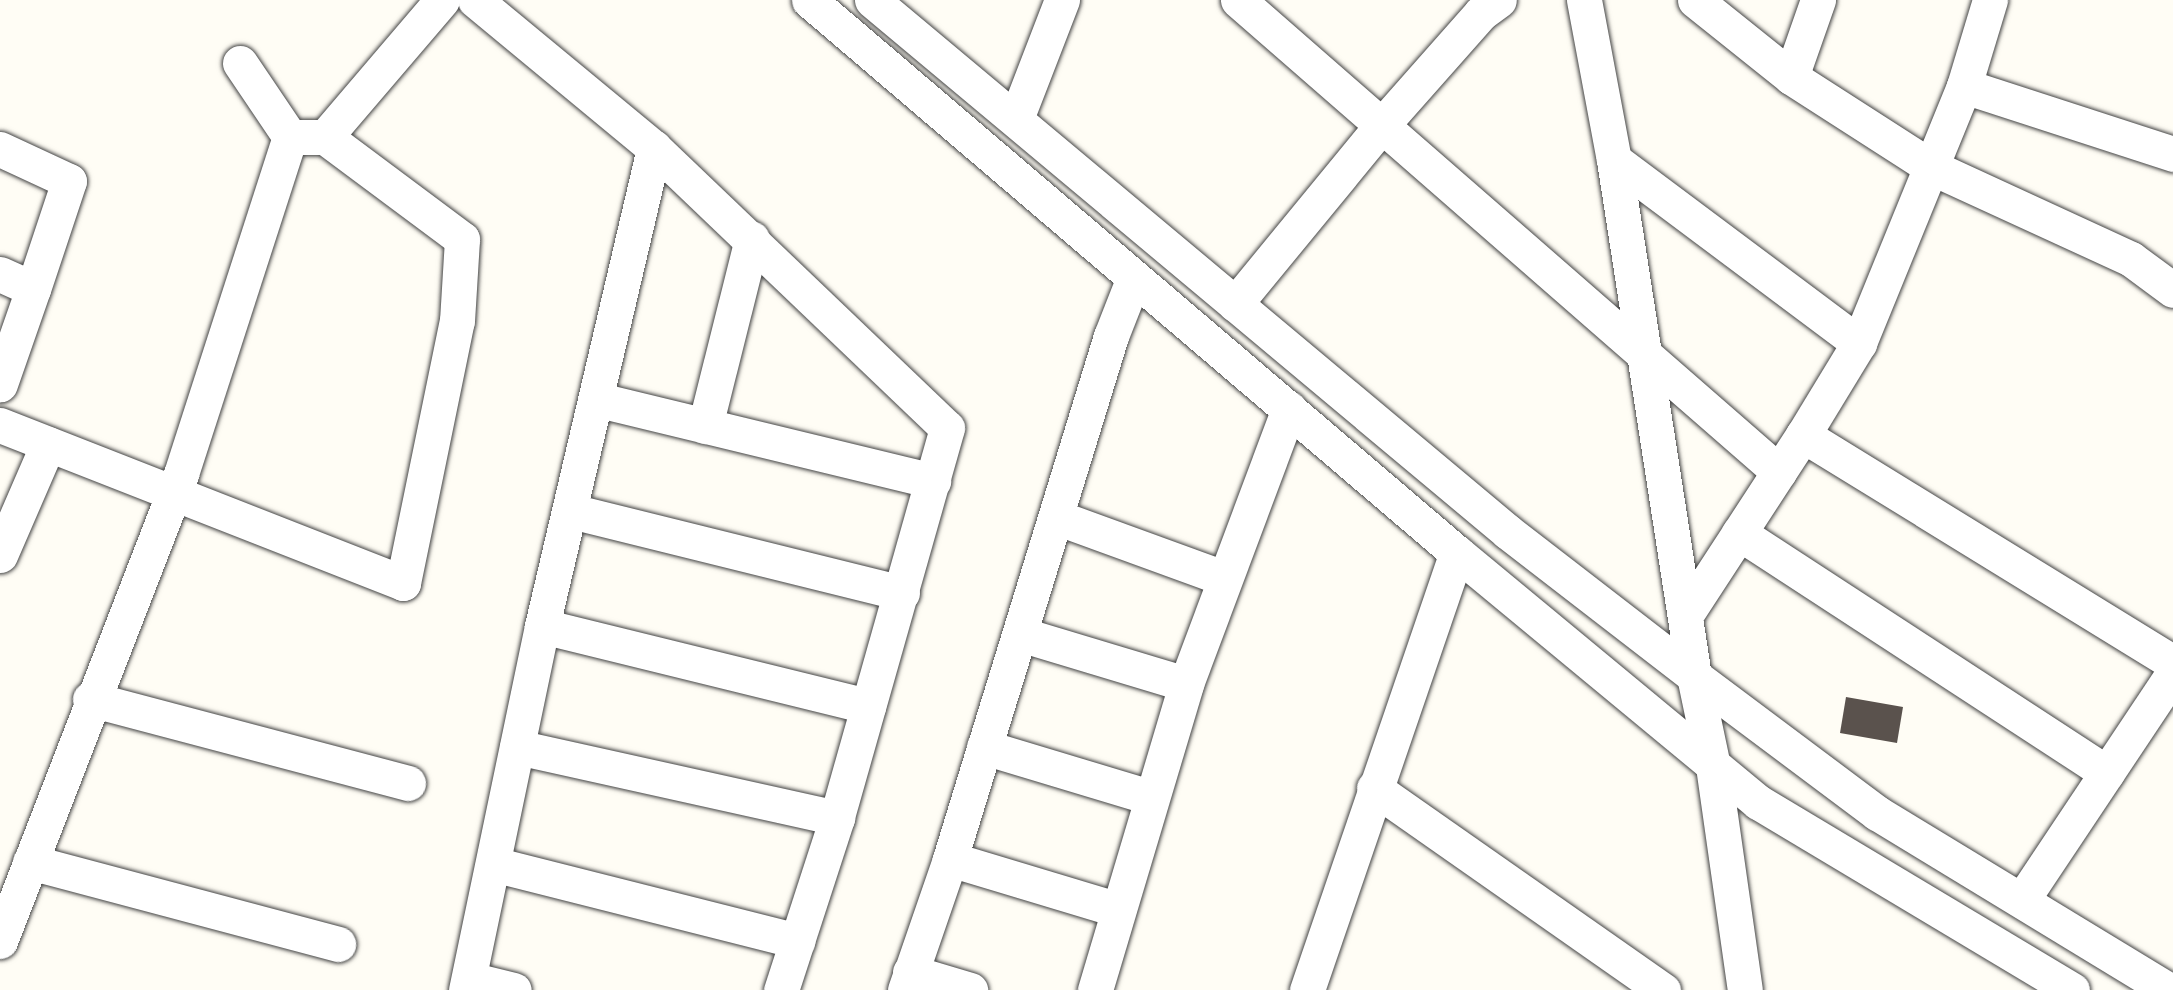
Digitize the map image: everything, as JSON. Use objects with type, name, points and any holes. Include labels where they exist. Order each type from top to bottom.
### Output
[{"type":"street","points":[[0,941],[308,137],[442,0]]},
{"type":"street","points":[[475,0],[654,148],[947,428],[837,818],[781,990]]},
{"type":"street","points":[[808,0],[1456,554],[1758,802],[2072,990]]},
{"type":"street","points":[[872,0],[917,16],[1016,119],[1508,532],[1694,676],[1877,813],[2168,990]]},
{"type":"street","points":[[1016,119],[1062,0]]},
{"type":"street","points":[[1238,0],[1779,472]]},
{"type":"street","points":[[1584,0],[1646,354],[1746,990]]},
{"type":"street","points":[[1695,0],[1791,77],[1932,167],[2130,259],[2173,290]]},
{"type":"street","points":[[1791,77],[1818,0]]},
{"type":"street","points":[[1685,616],[1859,344],[1964,86],[1990,0]]},
{"type":"street","points":[[1234,304],[1482,4]]},
{"type":"street","points":[[0,425],[403,584],[457,321],[462,239],[308,137],[240,64]]},
{"type":"street","points":[[1964,86],[2173,154]]},
{"type":"street","points":[[514,990],[468,984],[542,626],[599,400],[654,148]]},
{"type":"street","points":[[0,149],[69,181],[0,384]]},
{"type":"street","points":[[1614,160],[1859,344]]},
{"type":"street","points":[[705,426],[752,239]]},
{"type":"street","points":[[0,274],[34,289]]},
{"type":"street","points":[[970,990],[907,981],[950,858],[1111,336],[1133,280]]},
{"type":"street","points":[[599,400],[933,481]]},
{"type":"street","points":[[1095,990],[1186,684],[1289,408]]},
{"type":"street","points":[[1803,435],[2173,663]]},
{"type":"street","points":[[0,554],[48,444]]},
{"type":"street","points":[[571,511],[902,593]]},
{"type":"street","points":[[1056,517],[1224,578]]},
{"type":"street","points":[[1739,533],[2107,773]]},
{"type":"street","points":[[1307,990],[1456,554]]},
{"type":"street","points":[[542,626],[868,706]]},
{"type":"street","points":[[1020,634],[1186,684]]},
{"type":"street","points":[[2022,900],[2173,674]]},
{"type":"street","points":[[90,699],[408,783]]},
{"type":"street","points":[[517,746],[837,818]]},
{"type":"street","points":[[984,746],[1150,797]]},
{"type":"street","points":[[1374,788],[1664,990]]},
{"type":"street","points":[[950,858],[1116,909]]},
{"type":"street","points":[[30,862],[338,944]]},
{"type":"street","points":[[493,864],[797,941]]},
{"type":"building","points":[[1846,697],[1903,707],[1897,743],[1840,733]]}]
